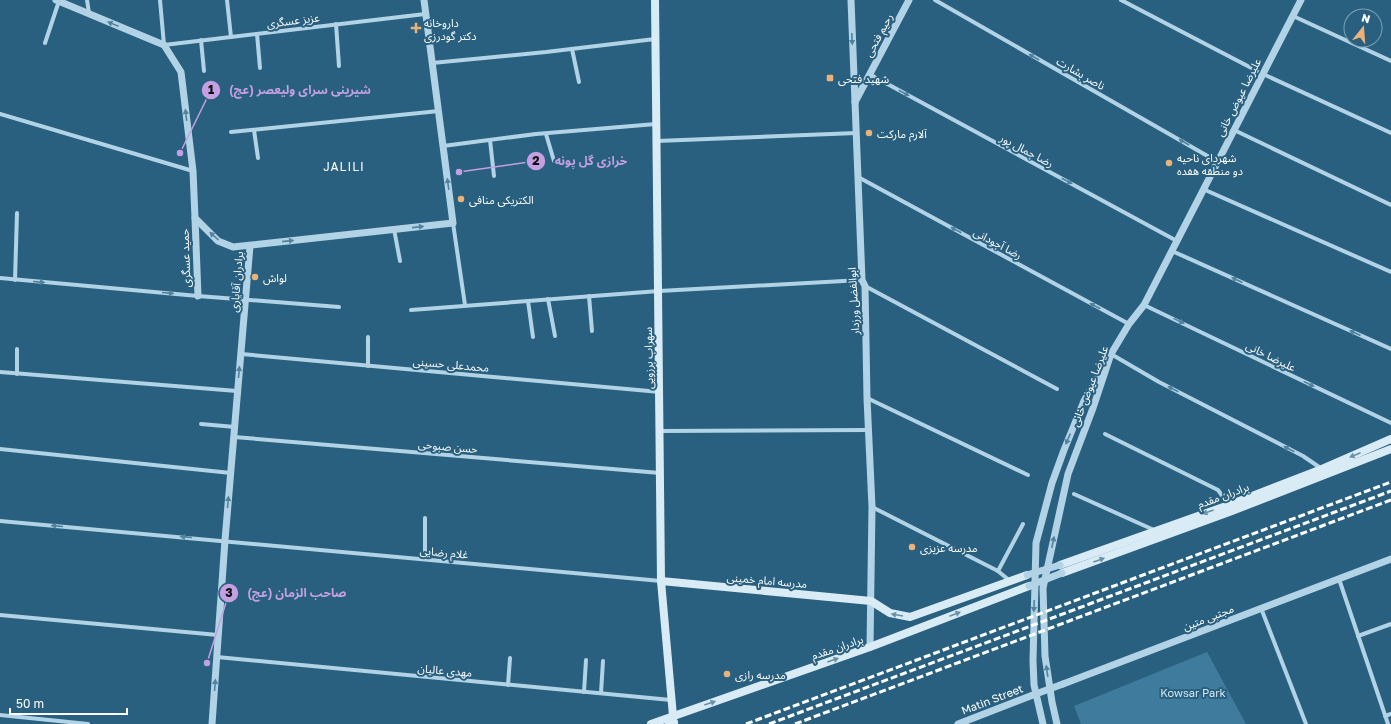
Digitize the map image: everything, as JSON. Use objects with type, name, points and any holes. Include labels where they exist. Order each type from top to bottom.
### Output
[{"type":"main road","name":"سهراب برزویی","points":[[655,0],[662,581],[672,721]]},
{"type":"main road","name":"برادران مقدم","points":[[1324,472],[1391,439]]},
{"type":"main road","name":"برادران مقدم","points":[[1062,573],[1157,535],[1324,472],[1391,449]]},
{"type":"main road","name":"برادران مقدم","points":[[1060,565],[1157,535]]},
{"type":"main road","points":[[871,601],[890,613],[910,617],[1027,575]]},
{"type":"main road","name":"مدرسه امام خمینی","points":[[662,581],[871,601]]},
{"type":"main road","name":"برادران مقدم","points":[[651,724],[672,721],[1029,586]]},
{"type":"street","points":[[87,0],[89,14]]},
{"type":"street","points":[[46,43],[57,1],[164,45],[160,0]]},
{"type":"street","points":[[227,0],[231,37]]},
{"type":"street","points":[[424,0],[465,306]]},
{"type":"street","name":"ابوالفضل ورزدار","points":[[851,0],[872,507],[870,647]]},
{"type":"street","name":"رحیم فتحی","points":[[855,102],[909,0]]},
{"type":"street","name":"ناصر بشارت","points":[[935,0],[1218,162]]},
{"type":"street","points":[[1121,0],[1263,74],[1391,133]]},
{"type":"street","name":"علیرضا عیوض خانی","points":[[1057,723],[1052,702],[1045,656],[1043,588],[1068,474],[1093,408],[1110,354],[1129,324],[1144,305],[1301,0]]},
{"type":"street","name":"عزیز عسگری","points":[[164,45],[426,14]]},
{"type":"street","points":[[1293,16],[1391,60]]},
{"type":"street","points":[[336,24],[339,66]]},
{"type":"street","points":[[257,34],[260,68]]},
{"type":"street","points":[[432,63],[655,39]]},
{"type":"street","points":[[201,40],[204,71]]},
{"type":"street","name":"حمید عسگری","points":[[164,45],[181,72],[193,171],[198,296]]},
{"type":"street","points":[[572,49],[579,82]]},
{"type":"street","name":"رضا جمال پور","points":[[869,74],[1177,241]]},
{"type":"street","points":[[231,132],[439,111]]},
{"type":"street","points":[[0,114],[193,171]]},
{"type":"street","points":[[443,146],[546,134],[656,124]]},
{"type":"street","points":[[254,130],[258,158]]},
{"type":"street","points":[[1234,130],[1391,206]]},
{"type":"street","points":[[657,141],[856,133]]},
{"type":"street","points":[[546,134],[554,161]]},
{"type":"street","points":[[490,140],[494,176]]},
{"type":"street","name":"رضا آجودانی","points":[[858,177],[1129,324]]},
{"type":"street","points":[[1203,189],[1391,272]]},
{"type":"street","points":[[15,280],[17,213]]},
{"type":"street","name":"حمید عسگری","points":[[195,218],[218,240],[233,246],[250,246]]},
{"type":"street","name":"برادران آقایاری","points":[[212,724],[230,473],[250,246],[454,223]]},
{"type":"street","points":[[394,229],[400,261]]},
{"type":"street","points":[[1172,251],[1391,349]]},
{"type":"street","points":[[0,278],[339,307]]},
{"type":"street","points":[[411,310],[659,291],[863,283],[1057,389]]},
{"type":"street","points":[[589,296],[592,331]]},
{"type":"street","points":[[548,299],[555,336]]},
{"type":"street","points":[[528,301],[533,337]]},
{"type":"street","name":"علیرضا خانی","points":[[1144,305],[1391,423]]},
{"type":"street","points":[[368,337],[368,366]]},
{"type":"street","points":[[17,349],[17,374]]},
{"type":"street","name":"محمدعلی حسینی","points":[[241,354],[660,392]]},
{"type":"street","points":[[1043,724],[1036,692],[1033,661],[1036,543],[1052,483],[1064,450],[1084,401],[1110,354],[1166,386],[1303,456],[1324,472]]},
{"type":"street","points":[[0,372],[237,391]]},
{"type":"street","points":[[867,398],[1028,475]]},
{"type":"street","points":[[200,424],[235,427]]},
{"type":"street","points":[[660,431],[868,430]]},
{"type":"street","points":[[1105,434],[1218,490],[1230,508]]},
{"type":"street","name":"حسن صبوحی","points":[[234,437],[661,473]]},
{"type":"street","points":[[0,449],[230,473]]},
{"type":"street","points":[[1074,494],[1157,535]]},
{"type":"street","points":[[872,507],[998,571],[1010,581],[1016,590]]},
{"type":"street","points":[[424,559],[425,518]]},
{"type":"street","name":"غلام رضایی","points":[[0,520],[662,581]]},
{"type":"street","points":[[998,571],[1023,524]]},
{"type":"street","name":"مجتبی متین","points":[[1033,695],[1391,559]]},
{"type":"street","points":[[1027,575],[1060,565]]},
{"type":"street","points":[[1029,586],[1062,573]]},
{"type":"street","points":[[1339,579],[1388,724]]},
{"type":"street","points":[[1261,608],[1306,724]]},
{"type":"street","points":[[0,615],[218,635]]},
{"type":"street","points":[[1358,636],[1391,624]]},
{"type":"street","name":"مهدی عالیان","points":[[217,657],[671,700]]},
{"type":"street","points":[[508,685],[510,658]]},
{"type":"street","points":[[584,692],[586,660]]},
{"type":"street","points":[[601,694],[603,661]]},
{"type":"street","name":"Matin Street","points":[[958,724],[1033,695]]},
{"type":"street","points":[[1385,716],[1391,714]]},
{"type":"street","points":[[0,715],[88,724]]},
{"type":"green space","name":"Kowsar Park","points":[[1207,652],[1246,724],[1081,724],[1074,706]]},
{"type":"railway","points":[[746,724],[1391,482]]},
{"type":"railway","points":[[769,724],[1391,491]]},
{"type":"railway","points":[[795,724],[1391,500]]},
{"type":"place","name":"داروخانه دکتر گودرزی","points":[[416,28]]},
{"type":"place","name":"شهید فتحی","points":[[830,78]]},
{"type":"place","name":"آلارم مارکت","points":[[869,133]]},
{"type":"place","name":"شیرینی سرای ولیعصر (عج)","points":[[180,153]]},
{"type":"place","name":"شهردای ناحیه دو منطقه هفده","points":[[1169,163]]},
{"type":"place","name":"خرازی گل پونه","points":[[459,172]]},
{"type":"place","name":"الکتریکی منافی","points":[[461,199]]},
{"type":"place","name":"لواش","points":[[255,277]]},
{"type":"place","name":"مدرسه عزیزی","points":[[912,547]]},
{"type":"place","name":"صاحب الزمان (عج)","points":[[207,663]]},
{"type":"place","name":"مدرسه رازی","points":[[727,674]]},
{"type":"district","name":"JALILI","points":[[344,166]]}]
